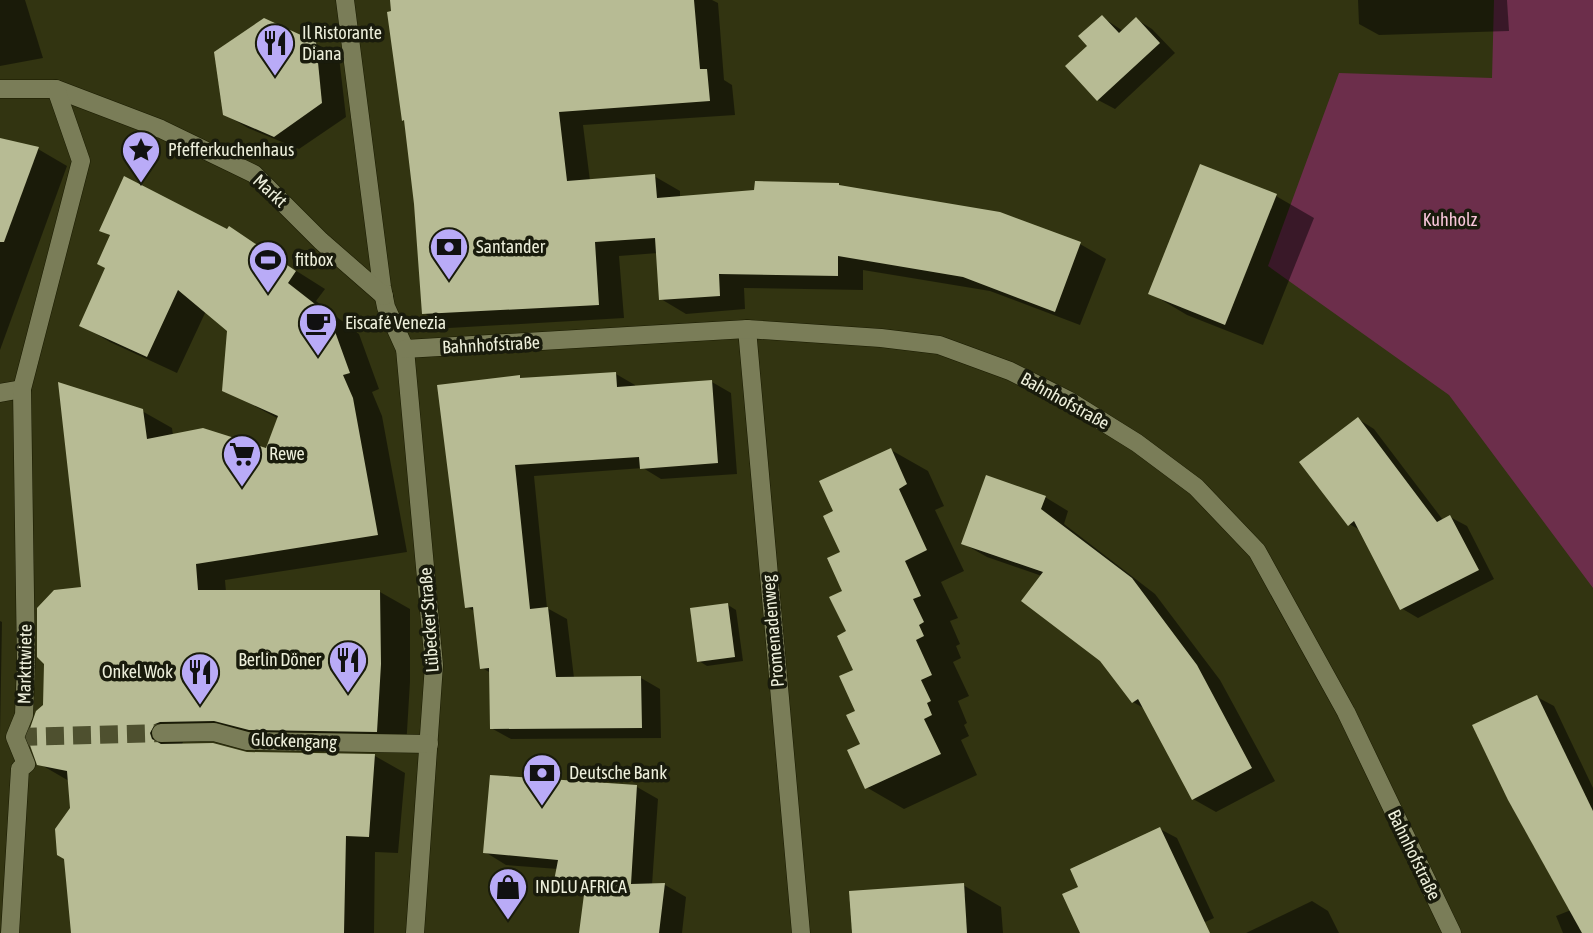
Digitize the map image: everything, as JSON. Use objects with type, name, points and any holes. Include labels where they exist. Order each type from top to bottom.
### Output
[{"type":"street","name":"Markt","points":[[345,0],[384,296],[386,307],[405,349]]},
{"type":"street","points":[[0,89],[56,89]]},
{"type":"street","name":"Markt","points":[[56,89],[161,129],[254,174],[321,241],[384,296]]},
{"type":"street","name":"Markttwiete","points":[[10,933],[20,769],[26,764],[17,737],[24,715],[25,689],[23,390],[81,161],[56,89]]},
{"type":"street","name":"Bahnhofstraße","points":[[405,349],[747,329],[881,338],[939,345],[1010,371],[1068,400],[1137,443],[1196,487],[1257,551],[1346,712],[1452,933]]},
{"type":"street","name":"Promenadenweg","points":[[747,329],[801,933]]},
{"type":"street","name":"Lübecker Straße","points":[[405,349],[434,665],[415,933]]},
{"type":"street","points":[[0,393],[23,390]]},
{"type":"street","name":"Glockengang","points":[[161,733],[214,732],[247,741],[429,744]]},
{"type":"green space","name":"Kuhholz","points":[[1494,0],[1593,0],[1593,588],[1449,395],[1268,266],[1339,73],[1492,78]]},
{"type":"building","points":[[390,0],[694,0],[700,69],[707,69],[710,101],[559,112],[567,181],[655,174],[657,198],[754,190],[755,181],[839,183],[1000,212],[1081,242],[1055,312],[963,277],[838,256],[838,276],[719,274],[720,296],[659,300],[655,238],[595,242],[599,305],[422,314],[414,204],[387,12],[391,11]]},
{"type":"building","points":[[1102,15],[1119,33],[1136,17],[1160,43],[1097,101],[1065,66],[1087,46],[1078,36]]},
{"type":"building","points":[[264,18],[316,42],[322,103],[274,137],[223,115],[214,52]]},
{"type":"building","points":[[0,138],[39,147],[4,242],[0,242]]},
{"type":"building","points":[[1200,164],[1277,194],[1225,325],[1148,294]]},
{"type":"building","points":[[124,176],[227,229],[229,226],[296,271],[288,283],[329,315],[350,373],[343,375],[353,398],[378,535],[196,564],[198,590],[380,590],[381,664],[377,732],[249,730],[214,721],[160,722],[155,724],[150,733],[152,739],[161,744],[213,743],[247,752],[375,754],[369,837],[346,836],[344,933],[71,933],[64,859],[57,855],[55,829],[70,808],[67,771],[37,765],[27,737],[36,711],[43,705],[44,664],[37,657],[37,608],[54,590],[81,587],[58,382],[143,409],[147,439],[203,428],[266,448],[278,416],[222,391],[227,331],[178,290],[147,357],[79,326],[105,268],[97,264],[110,235],[99,231]]},
{"type":"building","points":[[616,372],[617,387],[712,380],[718,463],[640,469],[639,457],[515,465],[530,609],[548,607],[556,677],[641,676],[642,728],[490,729],[489,668],[480,669],[473,607],[465,608],[437,385],[520,375],[520,378]]},
{"type":"building","points":[[1358,417],[1437,522],[1450,515],[1479,570],[1400,610],[1354,521],[1348,526],[1299,462]]},
{"type":"building","points":[[891,448],[907,484],[899,489],[927,550],[905,561],[921,596],[913,599],[924,622],[919,625],[924,636],[916,640],[932,675],[921,680],[931,701],[927,703],[932,715],[924,719],[941,754],[865,789],[847,750],[860,744],[846,715],[855,711],[839,676],[853,670],[837,636],[846,631],[829,597],[842,591],[827,558],[840,552],[823,516],[833,511],[819,481]]},
{"type":"building","points":[[986,475],[1046,496],[1041,509],[1132,578],[1197,665],[1252,768],[1192,800],[1138,699],[1132,703],[1100,661],[1021,601],[1043,572],[961,544]]},
{"type":"building","points":[[728,603],[735,657],[697,662],[690,608]]},
{"type":"building","points":[[1537,695],[1593,811],[1593,933],[1582,933],[1508,800],[1472,725]]},
{"type":"building","points":[[490,775],[637,785],[631,884],[665,883],[659,933],[579,933],[586,879],[554,881],[558,860],[483,853]]},
{"type":"building","points":[[1160,827],[1210,933],[1080,933],[1062,894],[1078,887],[1070,869]]},
{"type":"building","points":[[964,883],[967,933],[852,933],[849,891]]},
{"type":"tunnel","points":[[19,737],[161,733]]},
{"type":"place","name":"Il Ristorante Diana","points":[[275,77]]},
{"type":"place","name":"Pfefferkuchenhaus","points":[[141,184]]},
{"type":"place","name":"Santander","points":[[449,281]]},
{"type":"place","name":"fitbox","points":[[268,294]]},
{"type":"place","name":"Eiscafé Venezia","points":[[318,357]]},
{"type":"place","name":"Rewe","points":[[242,488]]},
{"type":"place","name":"Berlin Döner","points":[[348,694]]},
{"type":"place","name":"Onkel Wok","points":[[200,706]]},
{"type":"place","name":"Deutsche Bank","points":[[542,807]]},
{"type":"place","name":"INDLU AFRICA","points":[[508,921]]}]
